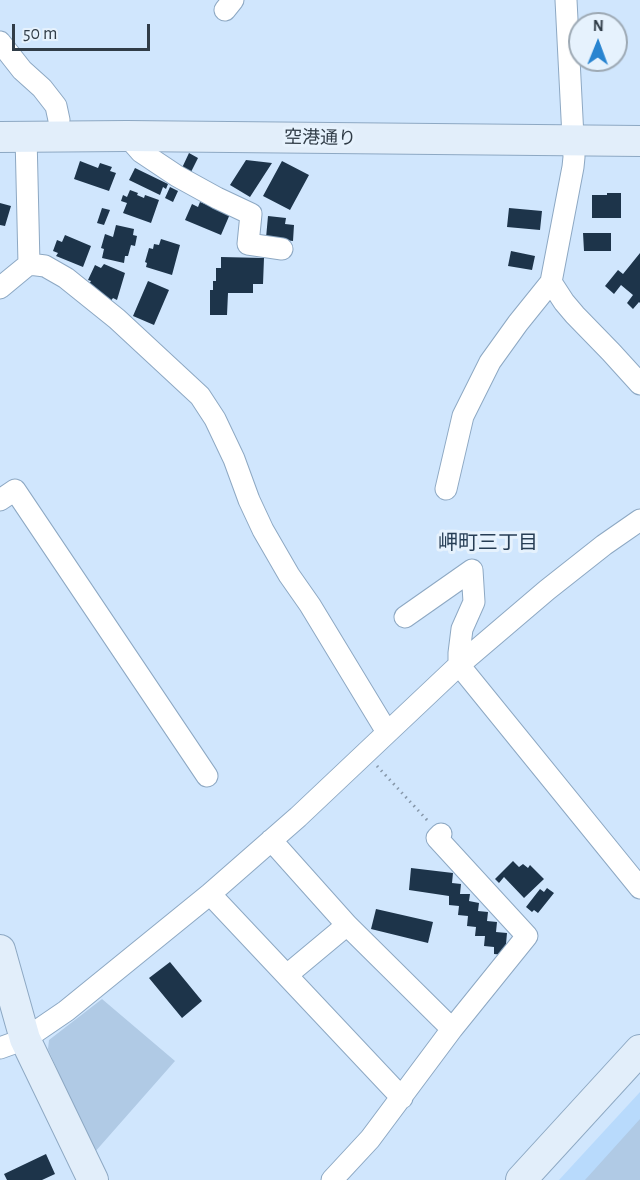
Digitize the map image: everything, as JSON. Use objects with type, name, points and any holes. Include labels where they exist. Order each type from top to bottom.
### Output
[{"type":"street","points":[[446,489],[464,416],[490,362],[552,282],[573,167],[566,0]]},
{"type":"street","points":[[0,42],[22,70],[42,88],[56,106],[59,120]]},
{"type":"street","name":"空港通り","points":[[0,122],[59,120],[573,132],[640,141]]},
{"type":"street","name":"空港通り","points":[[13,136],[573,132],[640,124]]},
{"type":"street","points":[[13,136],[29,264]]},
{"type":"street","points":[[127,136],[141,152],[177,176],[251,214],[248,244],[282,249]]},
{"type":"street","points":[[0,288],[29,264],[45,266],[66,278],[117,319],[200,396],[220,429],[267,538],[387,732]]},
{"type":"street","points":[[552,282],[575,315],[640,384]]},
{"type":"street","points":[[0,500],[15,490],[207,776]]},
{"type":"street","points":[[12,1044],[66,1011],[210,894],[366,754],[459,665],[547,590],[640,520]]},
{"type":"street","points":[[405,617],[472,570],[474,602],[462,629],[459,665],[640,888]]},
{"type":"street","points":[[332,1180],[370,1139],[452,1029],[527,936],[436,838],[441,834]]},
{"type":"street","points":[[272,840],[347,925],[452,1029]]},
{"type":"street","points":[[210,894],[402,1098]]},
{"type":"street","points":[[287,975],[347,925]]},
{"type":"street","points":[[0,950],[12,1044],[93,1180]]},
{"type":"street","points":[[521,1180],[640,1050]]},
{"type":"path","points":[[366,754],[441,834]]},
{"type":"shaded area","points":[[102,999],[175,1061],[94,1153],[48,1049],[49,1040]]},
{"type":"shaded area","points":[[640,1092],[640,1180],[559,1180]]},
{"type":"shaded area","points":[[640,1119],[640,1180],[585,1180]]},
{"type":"building","points":[[189,153],[198,158],[190,174],[181,170]]},
{"type":"building","points":[[246,160],[272,163],[250,197],[230,185]]},
{"type":"building","points":[[80,161],[98,168],[100,163],[112,167],[110,171],[116,173],[109,191],[74,179]]},
{"type":"building","points":[[282,161],[309,175],[290,210],[263,196]]},
{"type":"building","points":[[135,168],[168,184],[166,189],[163,187],[160,195],[129,180]]},
{"type":"building","points":[[170,187],[178,191],[173,202],[165,198]]},
{"type":"building","points":[[130,190],[144,198],[145,195],[159,200],[151,223],[123,213],[127,203],[121,201],[123,195],[127,197]]},
{"type":"building","points":[[607,193],[621,193],[621,218],[592,218],[592,195],[607,195]]},
{"type":"building","points":[[200,202],[230,214],[221,235],[185,220],[192,204],[198,207]]},
{"type":"building","points":[[0,203],[11,206],[5,226],[0,225]]},
{"type":"building","points":[[102,208],[110,210],[104,225],[97,223]]},
{"type":"building","points":[[509,208],[542,211],[540,230],[507,227]]},
{"type":"building","points":[[268,216],[286,218],[285,224],[294,225],[293,241],[266,238]]},
{"type":"building","points":[[116,225],[134,229],[133,235],[137,236],[135,246],[131,245],[124,263],[102,258],[104,249],[101,248],[105,234],[113,237]]},
{"type":"building","points":[[583,233],[611,233],[611,251],[584,251]]},
{"type":"building","points":[[65,235],[91,246],[83,267],[56,256],[58,253],[53,251],[57,240],[62,242]]},
{"type":"building","points":[[161,239],[180,245],[172,275],[146,267],[149,248],[153,249],[154,244],[159,245]]},
{"type":"building","points":[[511,251],[535,256],[532,270],[508,266]]},
{"type":"building","points":[[640,253],[640,303],[633,309],[627,303],[633,295],[621,285],[614,294],[605,286],[618,270],[623,274]]},
{"type":"building","points":[[221,257],[264,258],[263,284],[253,284],[253,293],[228,293],[227,315],[210,315],[210,290],[213,290],[213,281],[216,281],[216,268],[221,268]]},
{"type":"building","points":[[104,264],[125,273],[117,300],[113,298],[110,302],[88,286],[91,281],[88,280],[95,265],[101,268]]},
{"type":"building","points":[[148,281],[169,290],[154,325],[133,316]]},
{"type":"building","points":[[513,861],[519,867],[523,864],[528,868],[530,865],[544,879],[524,898],[504,877],[499,883],[495,879]]},
{"type":"building","points":[[411,868],[453,873],[452,883],[461,884],[460,894],[470,894],[469,901],[479,903],[478,911],[488,912],[487,921],[497,922],[496,932],[507,933],[505,955],[494,954],[494,947],[484,946],[485,936],[475,936],[476,927],[467,926],[468,916],[458,915],[459,906],[449,905],[449,896],[409,890]]},
{"type":"building","points":[[547,888],[554,893],[538,913],[526,907],[540,889],[544,892]]},
{"type":"building","points":[[376,909],[433,922],[428,943],[371,929]]},
{"type":"building","points":[[170,962],[202,1001],[182,1018],[149,978]]},
{"type":"building","points":[[46,1154],[55,1174],[42,1180],[7,1180],[4,1174]]},
{"type":"district","name":"岬町三丁目","points":[[488,543]]}]
